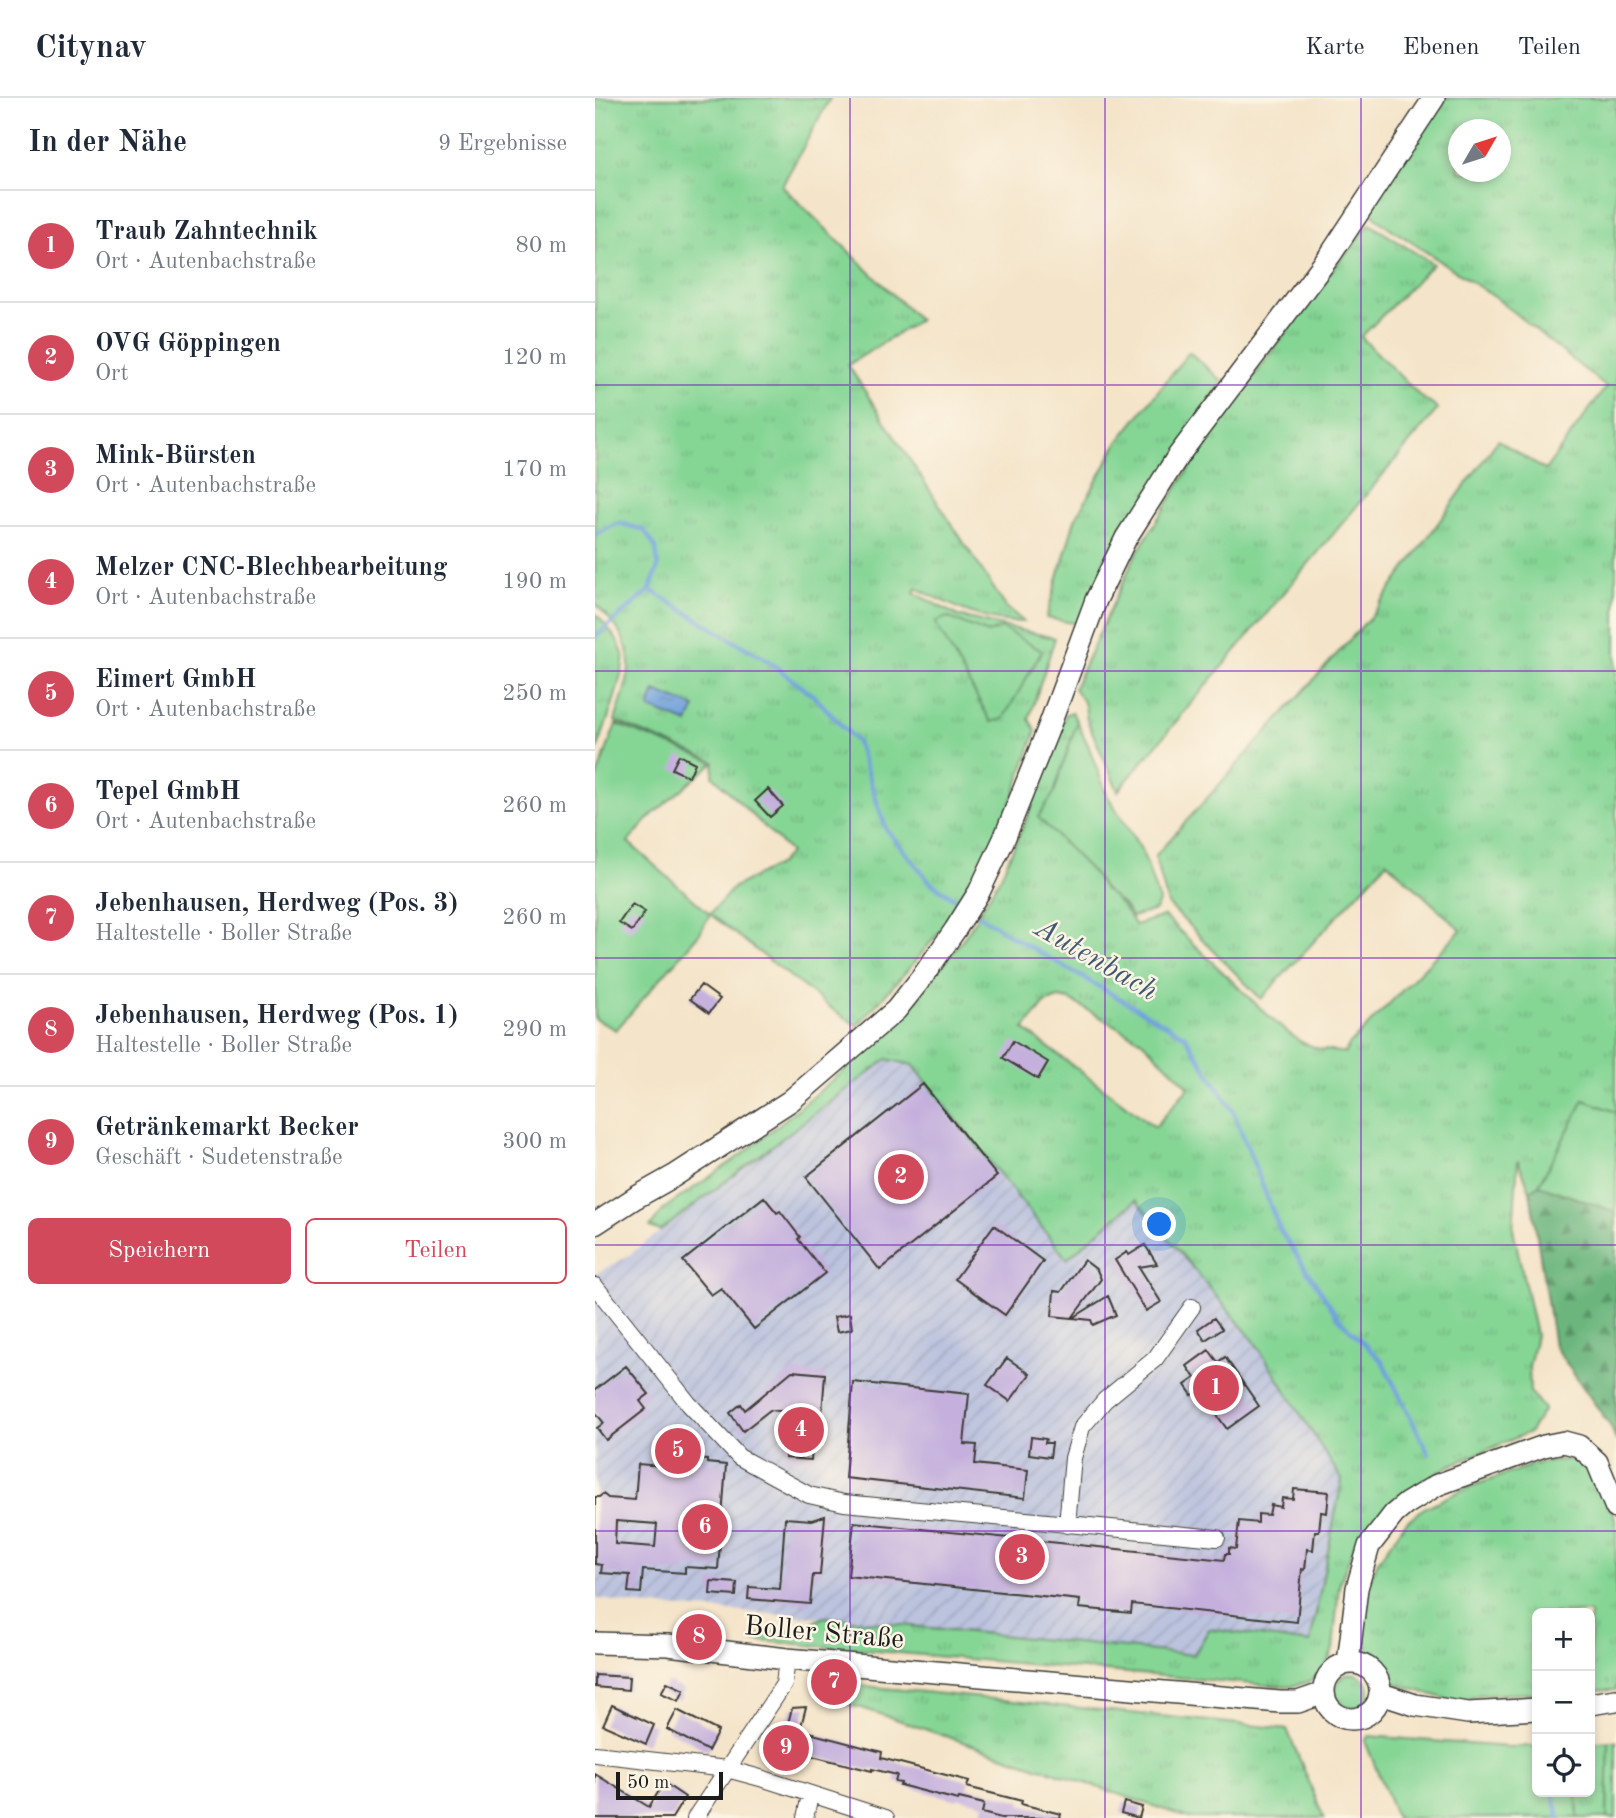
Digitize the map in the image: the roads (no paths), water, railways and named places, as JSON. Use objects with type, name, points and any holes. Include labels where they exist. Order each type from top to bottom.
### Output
[{"type":"street","points":[[595,1224],[790,1101],[896,1010],[955,930],[979,892],[1043,744],[1096,600],[1126,538],[1178,456],[1331,254],[1434,98]]},
{"type":"street","points":[[595,1286],[601,1299],[689,1404],[739,1457],[809,1495],[844,1503],[1217,1538]]},
{"type":"street","points":[[1067,1525],[1073,1458],[1082,1427],[1105,1400],[1155,1359],[1192,1307]]},
{"type":"street","points":[[1347,1663],[1357,1588],[1369,1546],[1394,1514],[1437,1485],[1544,1446],[1564,1442],[1579,1446],[1597,1462],[1616,1508]]},
{"type":"street","name":"Boller Straße","points":[[595,1643],[668,1645],[787,1659],[1280,1702],[1298,1702],[1324,1693]]},
{"type":"street","points":[[695,1818],[783,1684],[787,1659]]},
{"type":"street","points":[[1347,1663],[1365,1665],[1372,1670],[1380,1685],[1379,1702],[1374,1709],[1360,1718],[1352,1719],[1336,1714],[1330,1709],[1324,1693],[1328,1677],[1340,1665],[1347,1663]]},
{"type":"street","points":[[1381,1694],[1415,1705],[1468,1713],[1532,1709]]},
{"type":"street","points":[[1595,1703],[1616,1700]]},
{"type":"street","points":[[595,1754],[727,1769],[885,1818]]},
{"type":"street","points":[[805,1818],[810,1795]]},
{"type":"water","points":[[655,691],[695,707],[688,723],[649,708]]},
{"type":"waterway","points":[[595,534],[619,523],[644,530],[656,548],[658,567],[650,590],[595,637]]},
{"type":"waterway","name":"Autenbach","points":[[650,590],[767,660],[816,698],[857,742],[886,829],[931,883],[963,904]]},
{"type":"waterway","name":"Autenbach","points":[[973,911],[1009,935],[1185,1036],[1233,1111],[1280,1230],[1339,1319],[1382,1361],[1429,1454]]},
{"type":"waterway","name":"Autenbach","points":[[1554,1797],[1559,1818]]},
{"type":"place","name":"OVG Göppingen","points":[[901,1177]]},
{"type":"place","name":"Traub Zahntechnik","points":[[1216,1388]]},
{"type":"place","name":"Melzer CNC-Blechbearbeitung","points":[[801,1430]]},
{"type":"place","name":"Eimert GmbH","points":[[678,1451]]},
{"type":"place","name":"Tepel GmbH","points":[[705,1527]]},
{"type":"place","name":"Mink-Bürsten","points":[[1022,1557]]},
{"type":"place","name":"Jebenhausen, Herdweg (Pos. 1)","points":[[699,1637]]},
{"type":"place","name":"Jebenhausen, Herdweg (Pos. 3)","points":[[834,1682]]},
{"type":"place","name":"Getränkemarkt Becker","points":[[786,1748]]}]
